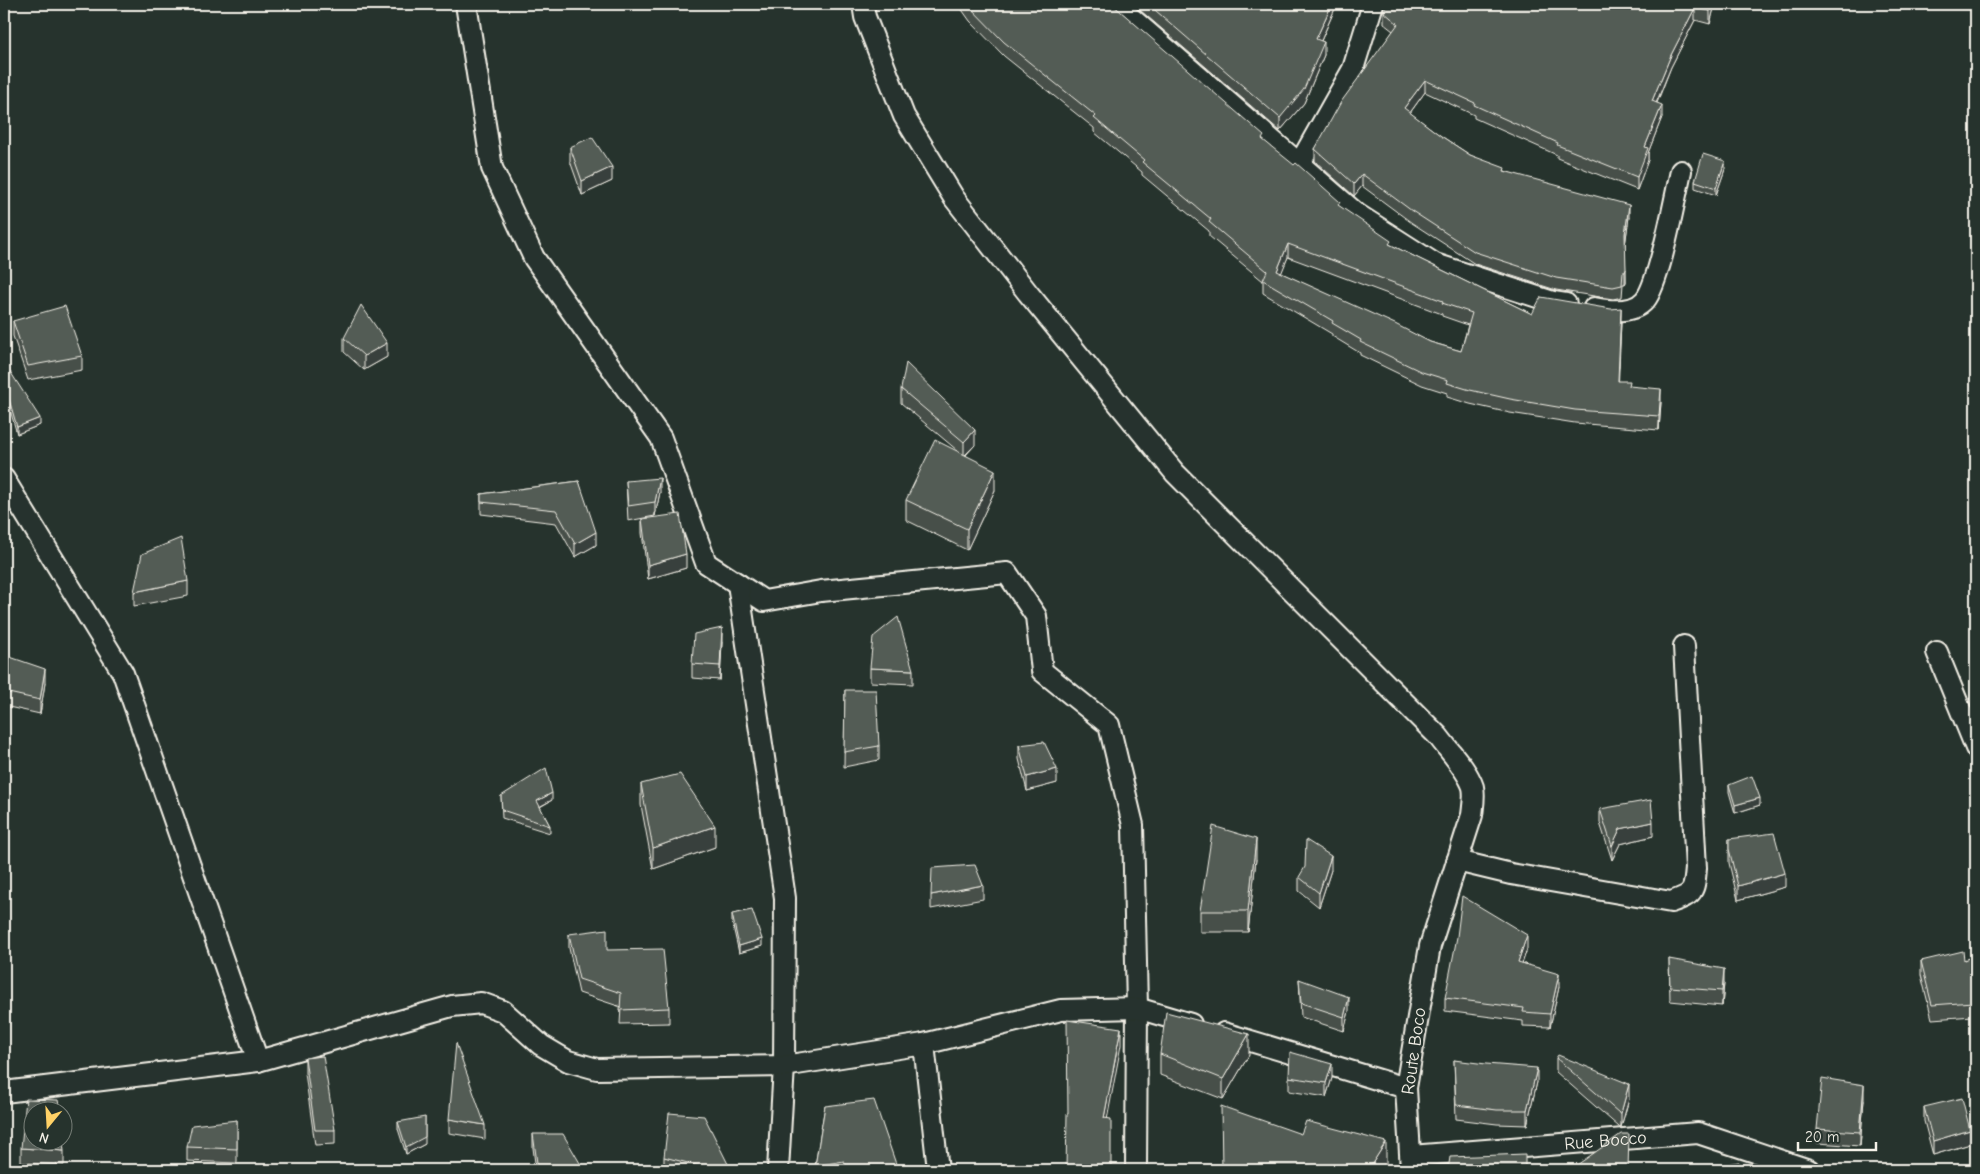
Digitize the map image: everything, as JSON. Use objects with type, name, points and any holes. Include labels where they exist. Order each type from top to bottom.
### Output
[{"type":"street","points":[[466,4],[492,168],[534,258],[661,438],[706,563],[764,601],[821,591],[1007,573],[1036,616],[1042,670],[1108,725],[1133,824],[1137,1008],[1136,1170]]},
{"type":"street","name":"Route Boco","points":[[863,4],[865,17],[904,116],[954,198],[1028,293],[1175,473],[1438,736],[1467,775],[1473,787],[1472,815],[1430,946],[1406,1088],[1411,1163]]},
{"type":"street","points":[[1116,4],[1357,214],[1435,264],[1553,302],[1613,311],[1631,308],[1645,300],[1656,276],[1682,171]]},
{"type":"street","points":[[1300,163],[1353,69],[1373,4]]},
{"type":"street","points":[[4,479],[123,674],[258,1061]]},
{"type":"street","points":[[738,584],[785,898],[784,1066],[778,1170]]},
{"type":"street","points":[[1457,861],[1511,874],[1671,902],[1688,896],[1695,886],[1696,868],[1684,646]]},
{"type":"street","points":[[1937,652],[1976,748]]},
{"type":"street","points":[[4,1092],[258,1061],[452,1006],[481,1003],[503,1011],[541,1045],[568,1061],[597,1069],[784,1066],[924,1044],[1062,1010],[1137,1008],[1406,1088]]},
{"type":"street","points":[[924,1044],[938,1170]]},
{"type":"street","name":"Rue Bocco","points":[[1411,1163],[1698,1133],[1809,1170]]},
{"type":"building","points":[[967,4],[1112,4],[1264,136],[1262,139],[1294,165],[1296,163],[1340,202],[1338,205],[1391,241],[1389,244],[1532,314],[1541,297],[1611,309],[1621,308],[1618,381],[1630,381],[1629,386],[1661,389],[1659,416],[1575,410],[1470,390],[1447,383],[1448,380],[1422,372],[1360,342],[1361,340],[1332,323],[1333,321],[1263,280],[1267,271],[1209,222],[1211,219],[1142,162],[1144,160],[1094,118],[1096,116],[1004,42]],"holes":[[[1288,244],[1443,301],[1442,303],[1472,313],[1461,351],[1430,342],[1395,324],[1277,271]]]},
{"type":"building","points":[[1148,4],[1332,4],[1316,39],[1324,42],[1304,89],[1280,118]]},
{"type":"building","points":[[1383,4],[1712,4],[1710,11],[1695,8],[1671,55],[1652,101],[1662,105],[1645,147],[1648,148],[1637,177],[1557,145],[1558,143],[1474,105],[1475,103],[1425,80],[1404,108],[1470,155],[1505,168],[1504,171],[1629,205],[1625,234],[1626,269],[1623,272],[1622,285],[1613,287],[1556,278],[1475,252],[1412,211],[1362,174],[1354,184],[1315,149],[1341,102],[1398,24],[1384,12],[1387,5]]},
{"type":"building","points":[[592,137],[612,167],[582,181],[570,147]]},
{"type":"building","points":[[1703,154],[1725,161],[1716,188],[1695,181]]},
{"type":"building","points":[[361,305],[387,343],[364,356],[344,338]]},
{"type":"building","points":[[65,306],[82,356],[28,366],[13,321]]},
{"type":"building","points":[[4,362],[40,418],[17,427],[4,382]]},
{"type":"building","points":[[906,363],[975,430],[964,442],[901,389]]},
{"type":"building","points":[[935,440],[995,470],[967,529],[906,500]]},
{"type":"building","points":[[660,478],[655,502],[628,506],[626,481]]},
{"type":"building","points":[[579,481],[596,532],[575,544],[556,510],[481,502],[481,494]]},
{"type":"building","points":[[680,514],[686,554],[648,565],[642,519]]},
{"type":"building","points":[[181,538],[188,581],[134,592],[142,554]]},
{"type":"building","points":[[898,617],[913,670],[870,668],[873,637]]},
{"type":"building","points":[[722,628],[720,666],[692,664],[694,634]]},
{"type":"building","points":[[4,655],[45,669],[40,700],[4,692]]},
{"type":"building","points":[[845,690],[876,690],[879,746],[844,752]]},
{"type":"building","points":[[1044,742],[1057,769],[1027,777],[1019,745]]},
{"type":"building","points":[[546,768],[552,793],[537,801],[550,826],[502,810],[501,796]]},
{"type":"building","points":[[680,774],[715,826],[653,848],[641,784]]},
{"type":"building","points":[[1752,776],[1760,798],[1735,805],[1729,785]]},
{"type":"building","points":[[1651,800],[1653,822],[1620,829],[1612,846],[1600,809]]},
{"type":"building","points":[[1213,826],[1256,839],[1248,911],[1200,911]]},
{"type":"building","points":[[1774,833],[1785,873],[1738,886],[1729,849],[1729,839]]},
{"type":"building","points":[[1306,840],[1331,856],[1319,893],[1299,877],[1305,867]]},
{"type":"building","points":[[975,865],[983,885],[931,895],[932,868]]},
{"type":"building","points":[[1462,896],[1527,935],[1518,962],[1559,974],[1550,1014],[1523,1012],[1524,1008],[1445,998],[1457,937]]},
{"type":"building","points":[[752,910],[762,939],[739,946],[732,914]]},
{"type":"building","points":[[607,929],[607,950],[663,949],[669,1008],[620,1010],[621,993],[579,979],[569,934]]},
{"type":"building","points":[[1963,951],[1964,960],[1976,955],[1976,995],[1972,996],[1973,1002],[1932,1005],[1921,961]]},
{"type":"building","points":[[1669,959],[1724,969],[1722,991],[1670,987]]},
{"type":"building","points":[[1299,979],[1349,997],[1344,1017],[1301,1003]]},
{"type":"building","points":[[1166,1012],[1249,1034],[1223,1079],[1160,1054]]},
{"type":"building","points":[[1067,1020],[1121,1028],[1104,1118],[1111,1119],[1111,1170],[1066,1170],[1068,1114]]},
{"type":"building","points":[[456,1043],[485,1125],[449,1119]]},
{"type":"building","points":[[1290,1052],[1332,1064],[1326,1083],[1289,1077]]},
{"type":"building","points":[[1558,1055],[1629,1084],[1621,1113],[1556,1058]]},
{"type":"building","points":[[323,1056],[335,1130],[315,1130],[305,1058]]},
{"type":"building","points":[[1454,1060],[1537,1068],[1527,1110],[1497,1110],[1456,1105]]},
{"type":"building","points":[[1822,1078],[1864,1085],[1860,1132],[1817,1129]]},
{"type":"building","points":[[1962,1098],[1970,1130],[1933,1141],[1924,1107]]},
{"type":"building","points":[[26,1099],[58,1100],[58,1102],[26,1102]]},
{"type":"building","points":[[874,1100],[898,1170],[847,1170],[844,1161],[815,1166],[825,1106]]},
{"type":"building","points":[[1221,1106],[1301,1134],[1306,1121],[1386,1142],[1368,1170],[1222,1170]]},
{"type":"building","points":[[669,1113],[704,1116],[731,1170],[716,1170],[664,1157]]},
{"type":"building","points":[[425,1117],[425,1137],[406,1147],[398,1122]]},
{"type":"building","points":[[237,1120],[237,1149],[187,1147],[192,1125]]},
{"type":"building","points":[[533,1134],[563,1134],[584,1170],[538,1170]]},
{"type":"building","points":[[1621,1134],[1629,1134],[1628,1170],[1578,1170],[1577,1165]]},
{"type":"building","points":[[1525,1154],[1525,1170],[1448,1170],[1450,1157]]},
{"type":"building","points":[[1739,1162],[1739,1170],[1687,1170]]}]
